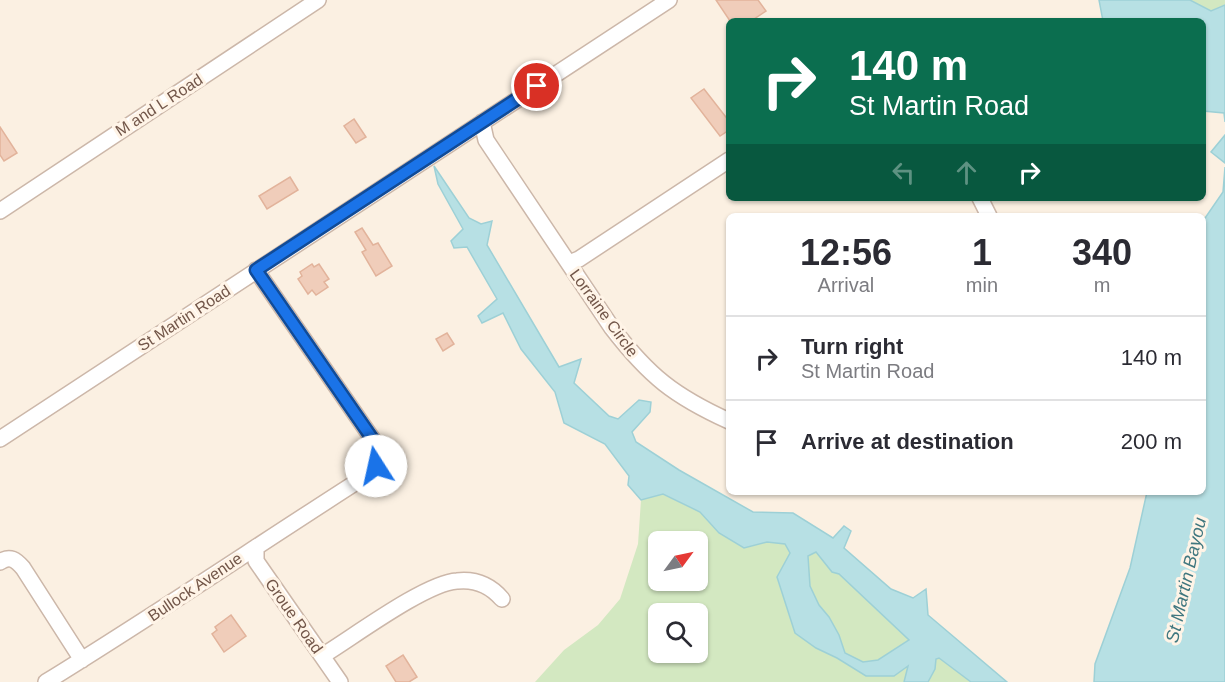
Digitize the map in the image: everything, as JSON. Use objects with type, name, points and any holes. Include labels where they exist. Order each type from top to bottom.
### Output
[{"type":"street","name":"M and L Road","points":[[0,211],[318,0]]},
{"type":"street","name":"St Martin Road","points":[[0,439],[669,0]]},
{"type":"street","name":"Lorraine Circle","points":[[482,122],[486,140],[612,328],[633,355],[651,374],[677,393],[726,419]]},
{"type":"street","name":"Lorraine Circle","points":[[569,263],[579,259],[726,162]]},
{"type":"street","name":"Bullock Avenue","points":[[46,682],[369,474],[376,466],[379,459],[376,444],[256,270]]},
{"type":"street","name":"Groue Road","points":[[256,547],[256,561],[340,682]]},
{"type":"street","points":[[0,562],[4,559],[15,560],[23,568],[82,660]]},
{"type":"street","points":[[322,656],[416,596],[454,581],[470,581],[486,585],[502,599]]},
{"type":"green space","points":[[1190,0],[1225,0],[1225,5],[1211,11]]},
{"type":"green space","points":[[662,494],[700,512],[719,533],[744,548],[767,542],[785,544],[790,553],[777,577],[795,633],[816,648],[866,676],[909,665],[904,682],[535,682],[564,650],[598,625],[620,599],[638,544],[641,500]]},
{"type":"green space","points":[[816,551],[832,572],[839,574],[910,639],[878,660],[863,662],[845,653],[839,635],[819,605],[810,586],[808,556]]},
{"type":"green space","points":[[936,658],[971,682],[928,682],[935,669]]},
{"type":"water","points":[[1099,0],[1190,0],[1211,11],[1225,5],[1225,122],[1224,113],[1206,111],[1206,18],[1102,18]]},
{"type":"water","points":[[1225,135],[1225,163],[1211,152]]},
{"type":"water","points":[[434,166],[469,218],[481,224],[492,221],[487,245],[559,367],[581,359],[574,383],[609,416],[618,419],[639,400],[651,402],[650,412],[632,432],[636,442],[679,470],[753,512],[793,513],[833,538],[844,526],[851,531],[844,548],[891,589],[913,598],[926,589],[928,615],[1007,682],[971,682],[939,658],[936,659],[935,669],[928,682],[904,682],[908,666],[894,676],[866,676],[816,648],[795,633],[777,577],[790,553],[785,544],[767,542],[744,548],[719,533],[700,512],[663,494],[641,500],[628,485],[629,476],[605,444],[564,423],[555,392],[521,349],[503,313],[482,323],[478,316],[497,299],[467,247],[454,248],[451,241],[463,229],[438,184]],"holes":[[[816,552],[832,572],[839,574],[909,640],[878,660],[863,662],[845,653],[839,635],[819,605],[810,586],[808,556]]]},
{"type":"water","name":"St Martin Bayou","points":[[1225,167],[1225,682],[1094,682],[1095,664],[1130,568],[1146,495],[1206,495],[1206,217],[1223,192]]},
{"type":"building","points":[[716,0],[758,0],[766,11],[756,18],[728,18]]},
{"type":"building","points":[[704,89],[726,117],[726,132],[720,136],[691,98]]},
{"type":"building","points":[[354,119],[366,137],[356,143],[344,126]]},
{"type":"building","points":[[0,127],[17,153],[4,161],[0,155]]},
{"type":"building","points":[[290,177],[298,190],[267,209],[259,196]]},
{"type":"building","points":[[362,228],[373,245],[378,243],[392,266],[376,276],[362,252],[366,250],[355,232]]},
{"type":"building","points":[[312,264],[314,267],[319,264],[329,279],[324,282],[328,287],[316,295],[312,290],[308,294],[298,279],[302,276],[300,272]]},
{"type":"building","points":[[447,333],[454,344],[443,351],[436,339]]},
{"type":"building","points":[[231,615],[246,636],[224,652],[212,634],[217,630],[215,627]]},
{"type":"building","points":[[403,655],[417,677],[409,682],[396,682],[386,666]]},
{"type":"route","points":[[376,466],[379,459],[376,444],[256,270],[537,86]]}]
